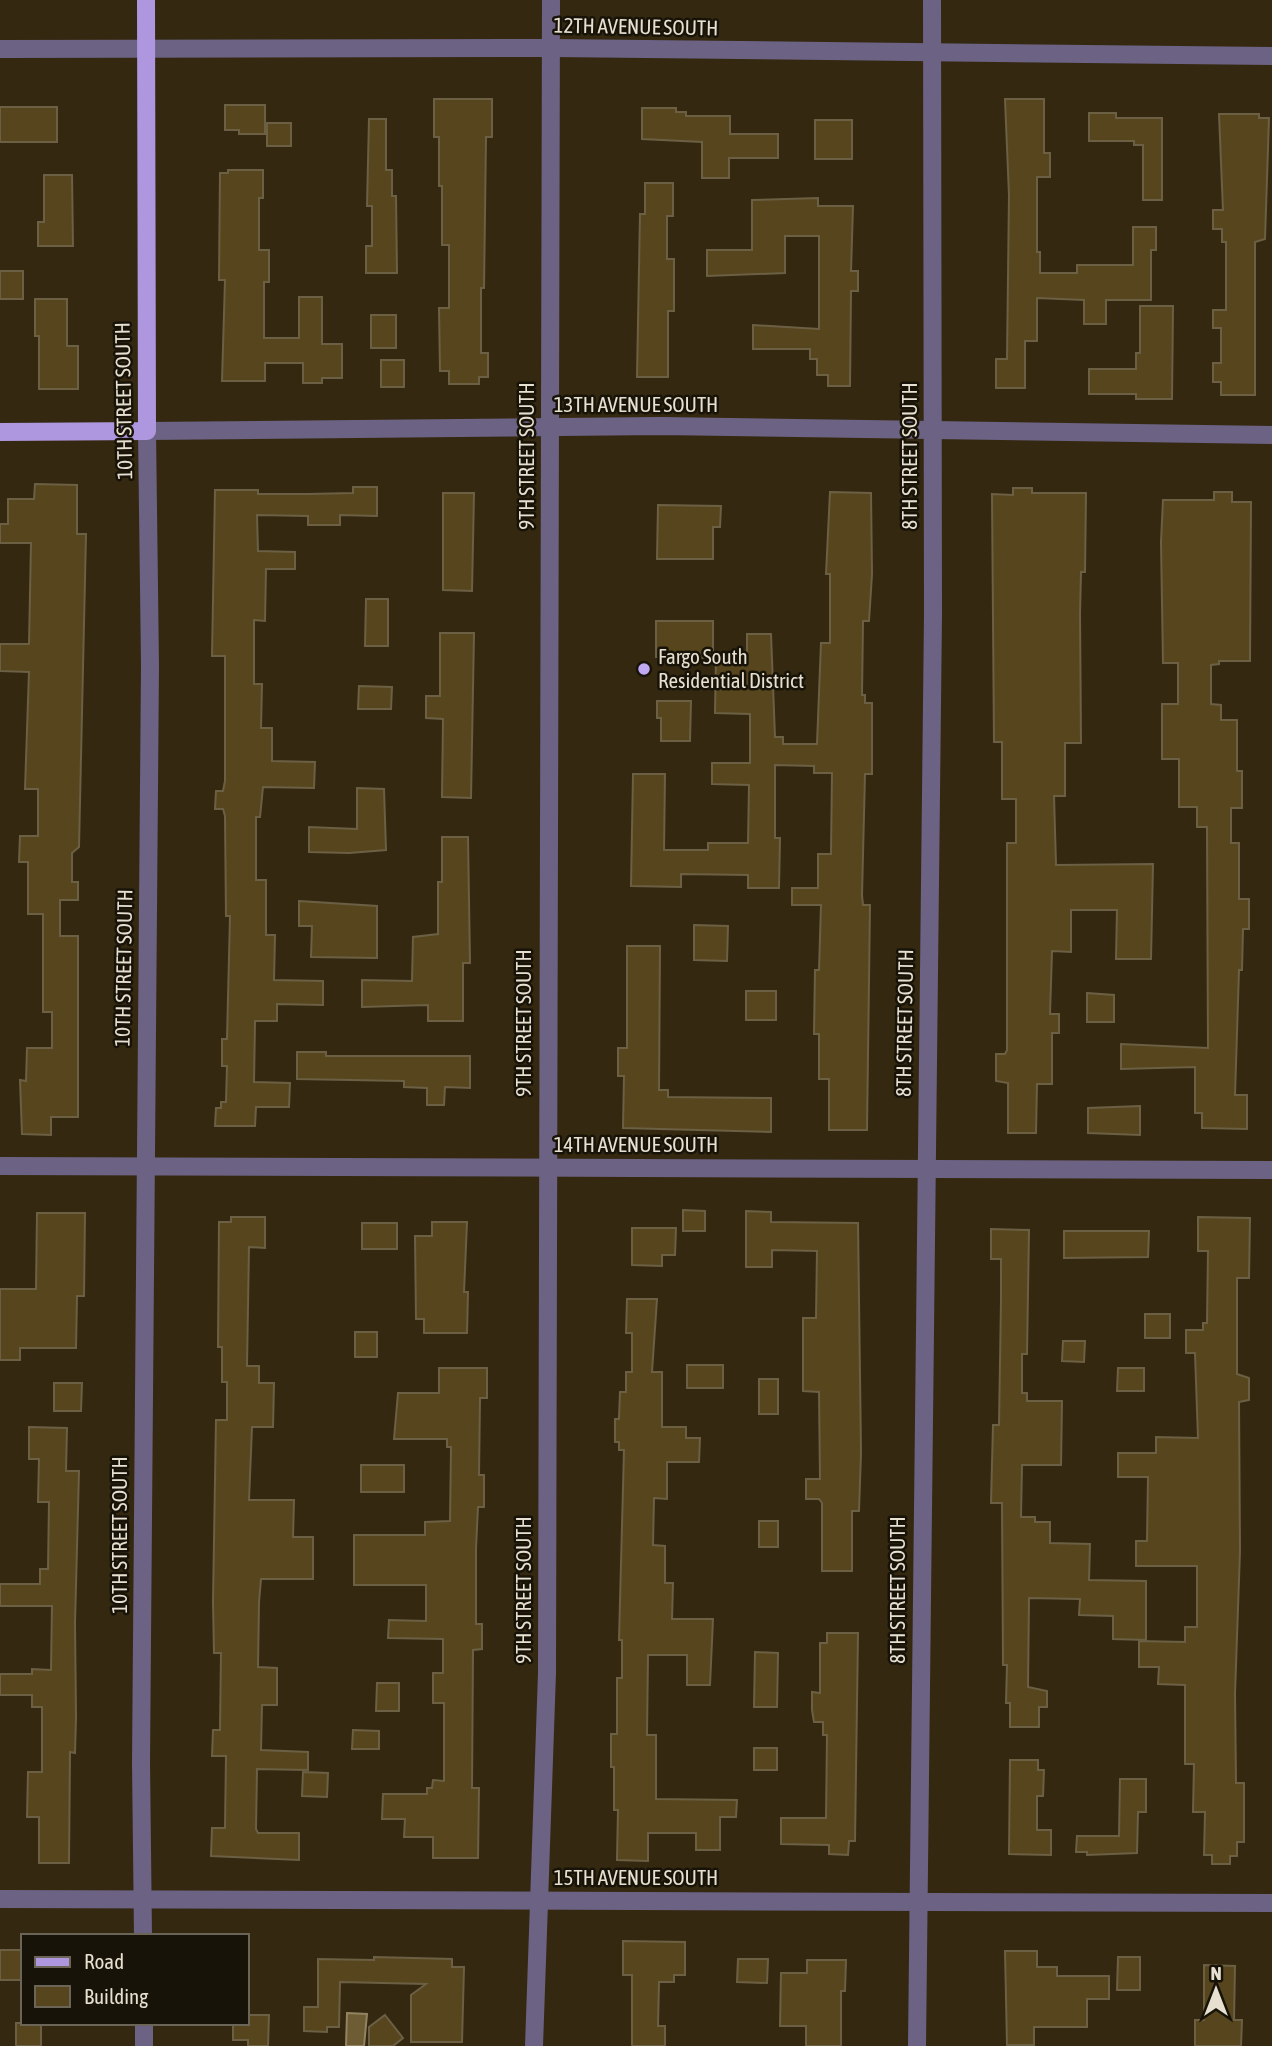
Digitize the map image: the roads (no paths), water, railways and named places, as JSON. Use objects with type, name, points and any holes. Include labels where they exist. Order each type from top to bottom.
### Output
[{"type":"main road","name":"10TH STREET SOUTH","points":[[146,0],[147,430]]},
{"type":"main road","name":"13TH AVENUE SOUTH","points":[[0,432],[147,430]]},
{"type":"street","name":"9TH STREET SOUTH","points":[[534,2046],[547,1674],[546,1168],[551,0]]},
{"type":"street","name":"8TH STREET SOUTH","points":[[917,2046],[932,432],[932,0]]},
{"type":"street","name":"12TH AVENUE SOUTH","points":[[0,49],[551,48],[1272,56]]},
{"type":"street","name":"13TH AVENUE SOUTH","points":[[147,430],[550,427],[1272,435]]},
{"type":"street","name":"10TH STREET SOUTH","points":[[143,1934],[145,1168],[150,679],[147,430]]},
{"type":"street","name":"14TH AVENUE SOUTH","points":[[0,1166],[1272,1170]]},
{"type":"street","name":"15TH AVENUE SOUTH","points":[[0,1899],[1272,1903]]},
{"type":"street","points":[[144,2025],[144,2046]]},
{"type":"place","name":"Fargo South Residential District","points":[[644,669]]}]
